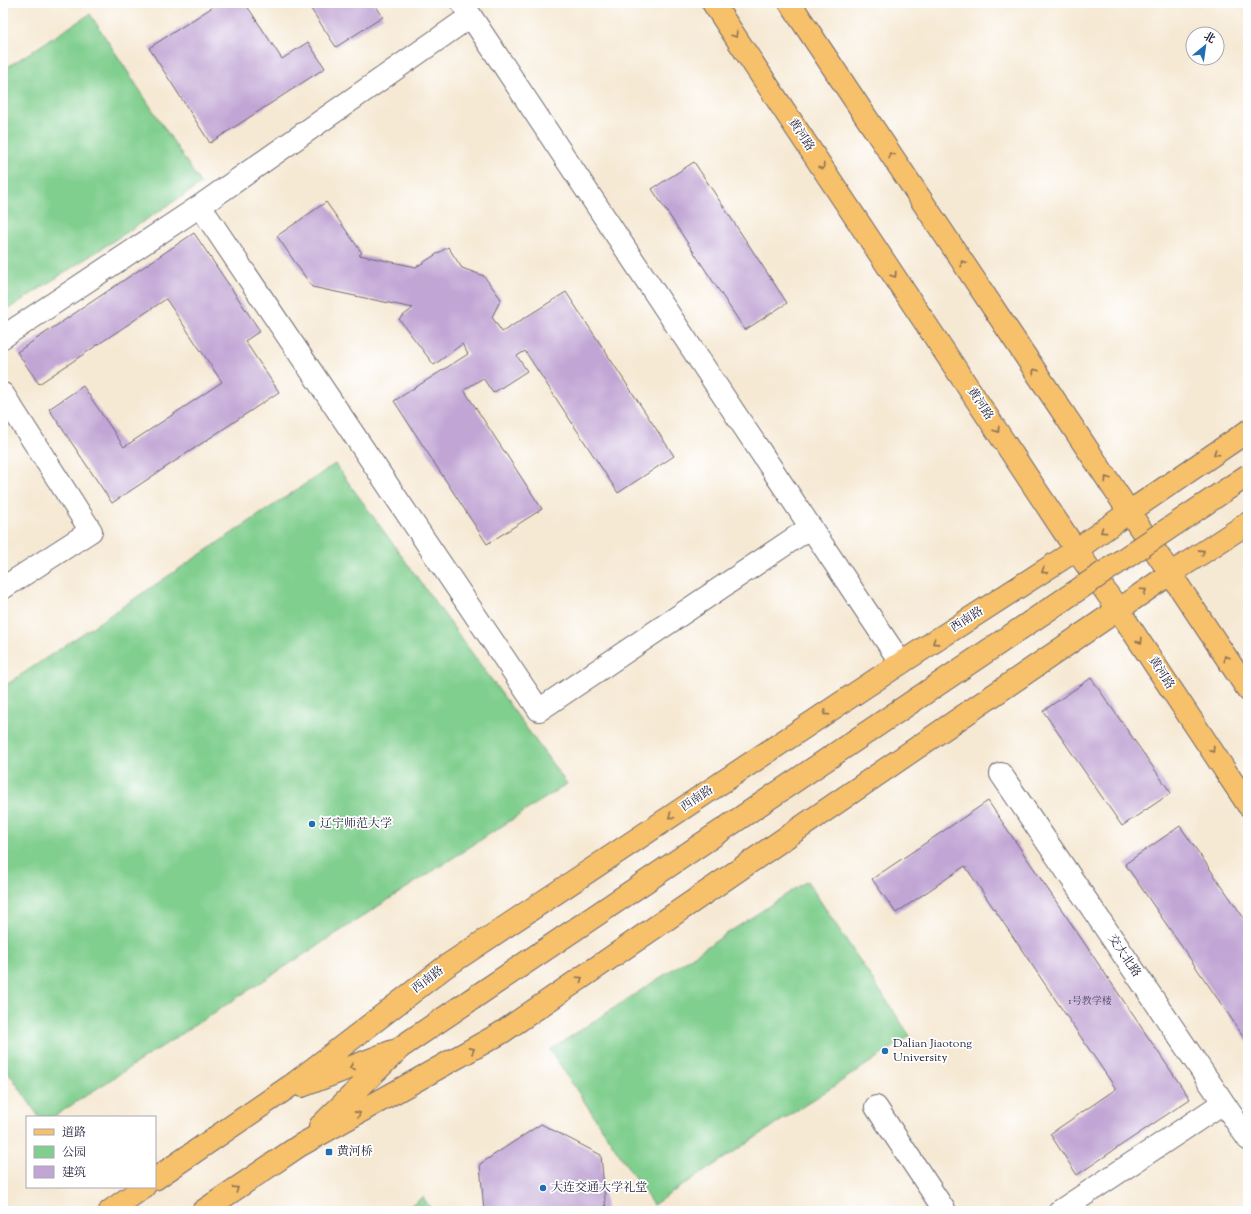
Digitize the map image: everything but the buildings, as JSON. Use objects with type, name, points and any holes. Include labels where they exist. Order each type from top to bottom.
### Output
[{"type":"main road","name":"黄河路","points":[[713,3],[1076,550],[1118,609],[1248,805]]},
{"type":"main road","points":[[790,3],[1248,690]]},
{"type":"main road","name":"西南路","points":[[156,1178],[296,1082],[445,967],[901,663],[1076,550],[1248,431]]},
{"type":"main road","points":[[299,1146],[401,1047],[1248,475]]},
{"type":"main road","points":[[204,1211],[299,1146],[501,1033],[1118,609],[1248,523]]},
{"type":"main road","points":[[274,1097],[401,1047]]},
{"type":"main road","points":[[110,1211],[143,1188]]},
{"type":"street","points":[[3,338],[200,206],[466,10],[901,663]]},
{"type":"street","points":[[200,206],[539,710],[810,527]]},
{"type":"street","points":[[3,394],[90,531],[3,588]]},
{"type":"street","name":"交大北路","points":[[1001,774],[1248,1139]]},
{"type":"street","points":[[1060,1211],[1223,1103]]},
{"type":"street","points":[[876,1107],[945,1211]]},
{"type":"green space","points":[[90,14],[201,184],[5,311],[3,307],[3,70]]},
{"type":"green space","points":[[335,464],[567,784],[55,1116],[38,1116],[3,1064],[3,687]]},
{"type":"green space","points":[[807,881],[910,1036],[653,1205],[550,1050]]},
{"type":"green space","points":[[423,1197],[432,1211],[402,1211]]},
{"type":"place","name":"辽宁师范大学","points":[[312,824]]},
{"type":"place","name":"Dalian Jiaotong University","points":[[885,1051]]},
{"type":"place","name":"黄河桥","points":[[329,1152]]},
{"type":"place","name":"大连交通大学礼堂","points":[[543,1188]]}]
